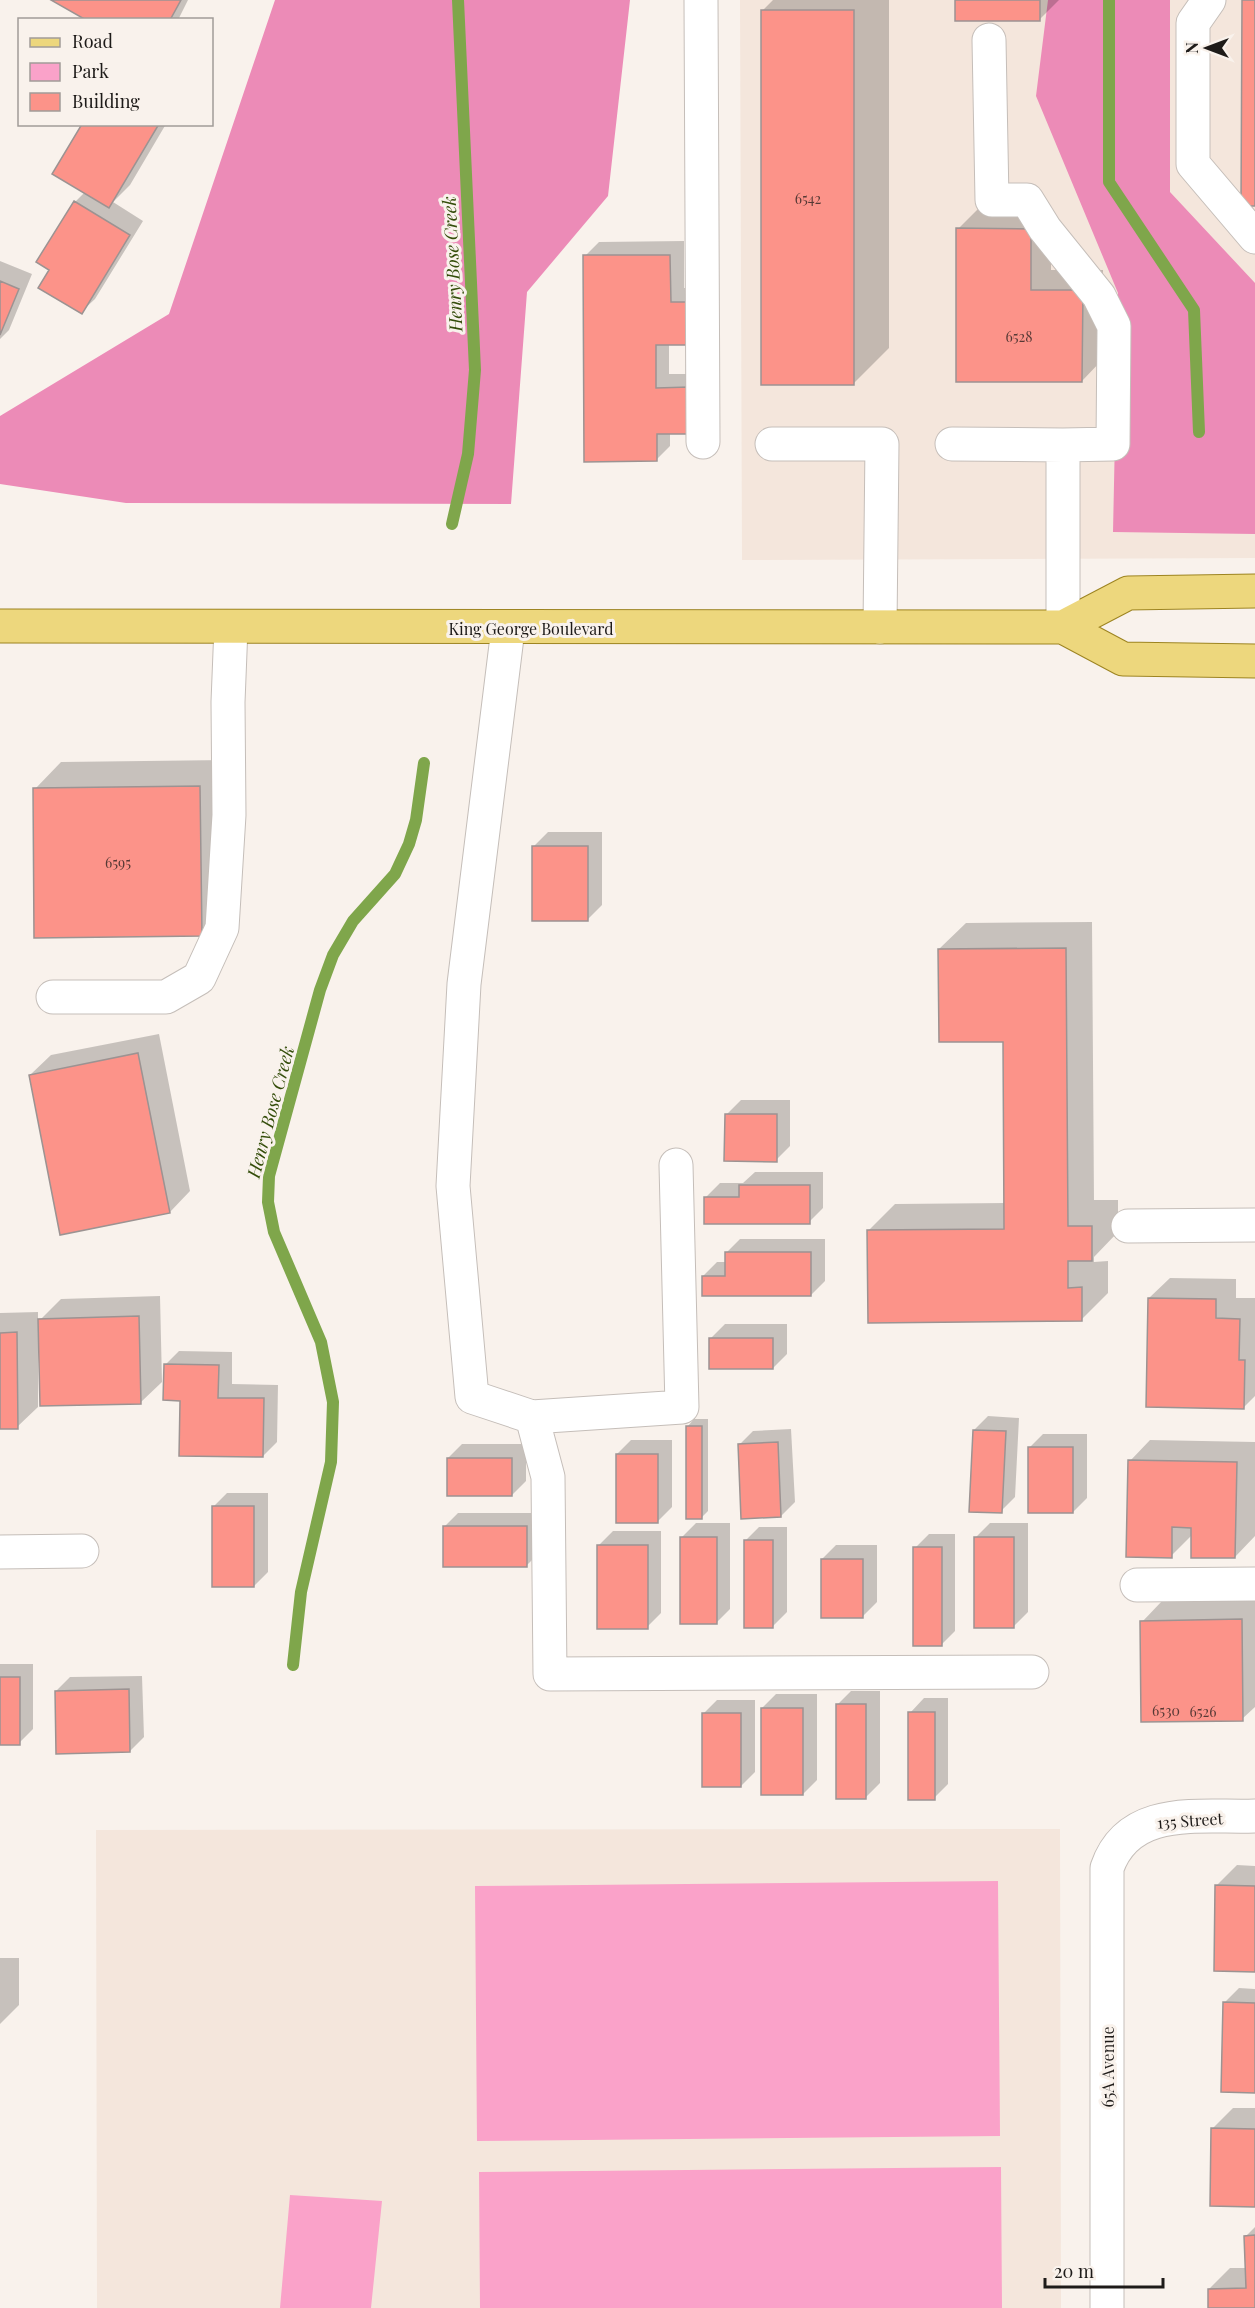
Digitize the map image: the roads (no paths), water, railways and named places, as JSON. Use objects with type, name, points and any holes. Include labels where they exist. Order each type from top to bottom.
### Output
[{"type":"main road","name":"King George Boulevard","points":[[0,626],[508,629],[1063,627],[1128,593],[1255,591]]},
{"type":"main road","name":"King George Boulevard","points":[[1063,627],[1123,659],[1255,661]]},
{"type":"street","points":[[701,0],[703,442]]},
{"type":"street","points":[[1209,0],[1193,23],[1193,164],[1255,237]]},
{"type":"street","points":[[952,444],[1113,444],[1114,326],[1099,296],[1045,229],[1027,200],[992,200],[988,40]]},
{"type":"street","points":[[772,444],[882,444],[880,627]]},
{"type":"street","points":[[1063,445],[1063,627]]},
{"type":"street","points":[[53,997],[166,997],[198,978],[222,928],[229,815],[228,702],[231,627]]},
{"type":"street","points":[[508,629],[464,984],[453,1186],[472,1397],[532,1417],[682,1407],[676,1165]]},
{"type":"street","points":[[1128,1226],[1255,1225]]},
{"type":"street","points":[[532,1417],[548,1477],[550,1674],[1032,1672]]},
{"type":"street","points":[[0,1552],[82,1551]]},
{"type":"street","points":[[1137,1585],[1255,1584]]},
{"type":"street","name":"135 Street","points":[[1128,1833],[1160,1819],[1255,1816]]},
{"type":"street","name":"65A Avenue","points":[[1107,2308],[1107,1868],[1114,1848],[1128,1833]]},
{"type":"waterway","name":"Henry Bose Creek","points":[[452,524],[468,454],[475,370],[458,0]]},
{"type":"waterway","points":[[1109,0],[1109,182],[1194,310],[1199,432]]},
{"type":"waterway","name":"Henry Bose Creek","points":[[293,1665],[301,1592],[331,1462],[333,1402],[321,1342],[274,1232],[268,1202],[269,1176],[320,990],[333,955],[353,921],[395,874],[409,844],[416,820],[424,763]]}]
